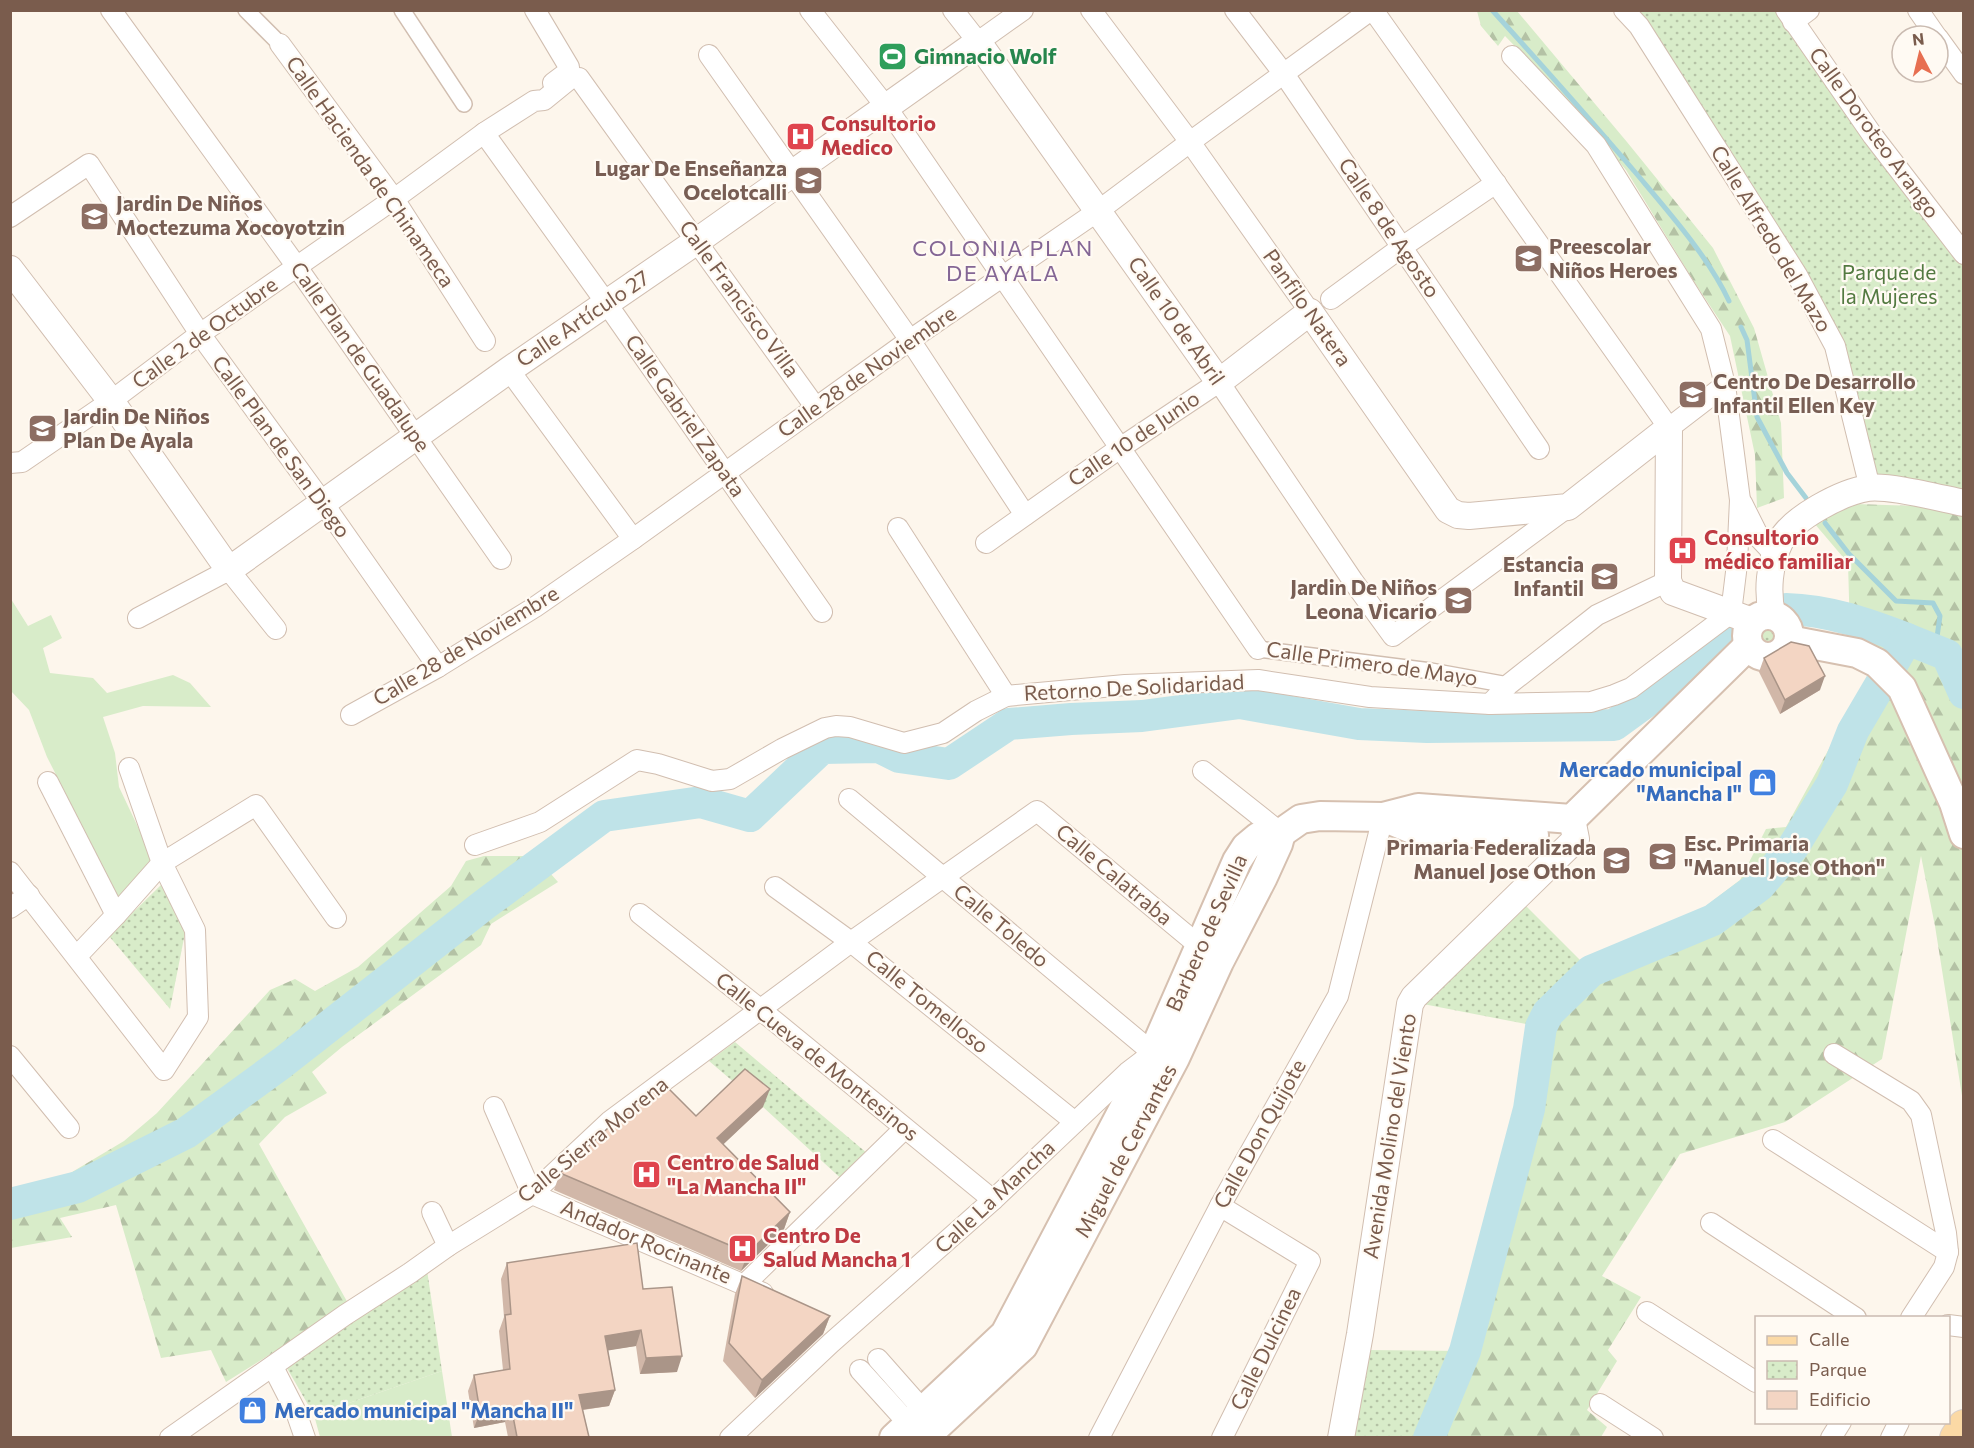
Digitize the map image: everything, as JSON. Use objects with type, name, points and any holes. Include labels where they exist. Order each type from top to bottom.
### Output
[{"type":"main road","points":[[1753,630],[1771,657],[1779,654],[1789,640],[1857,652],[1877,663],[1902,688],[1954,803],[1964,834]]},
{"type":"main road","name":"Avenida Molino del Viento","points":[[1574,829],[1708,698],[1753,630]]},
{"type":"main road","name":"Barbero de Sevilla","points":[[912,1427],[1005,1334],[1153,1053],[1210,955],[1237,861],[1246,847],[1258,837],[1281,833],[1301,819],[1320,816],[1383,817],[1418,808],[1574,829]]},
{"type":"main road","name":"Miguel de Cervantes","points":[[912,1427],[1023,1346],[1175,1058],[1210,955]]},
{"type":"main road","points":[[1956,1437],[1964,1426]]},
{"type":"street","name":"Calle Plan de Guadalupe","points":[[111,10],[297,267],[501,559]]},
{"type":"street","name":"Calle Hacienda de Chinameca","points":[[246,10],[280,44],[394,199],[485,341]]},
{"type":"street","points":[[402,10],[464,104]]},
{"type":"street","name":"Calle Francisco Villa","points":[[535,10],[572,72],[579,78],[816,408]]},
{"type":"street","name":"Calle Primero de Mayo","points":[[810,10],[887,108],[1258,649],[1431,671],[1508,685]]},
{"type":"street","name":"Calle 10 de Abril","points":[[952,10],[978,42],[1219,382],[1353,581],[1393,636],[1568,507]]},
{"type":"street","name":"Calle Artículo 27","points":[[138,618],[229,570],[472,396],[887,108],[1023,10]]},
{"type":"street","name":"Panfilo Natera","points":[[1091,10],[1190,141],[1321,306],[1448,510],[1458,515],[1469,516],[1568,507]]},
{"type":"street","name":"Calle 8 de Agosto","points":[[1236,10],[1284,74],[1539,449]]},
{"type":"street","points":[[1372,10],[1669,428],[1668,581],[1673,592],[1753,630]]},
{"type":"street","name":"Calle 28 de Noviembre","points":[[351,715],[438,668],[535,607],[910,340],[1098,211],[1190,141],[1372,10]]},
{"type":"street","name":"Calle Alfredo del Mazo","points":[[1624,10],[1639,26],[1797,275],[1835,346],[1870,488]]},
{"type":"street","points":[[1918,10],[1928,24]]},
{"type":"street","name":"Calle Doroteo Arango","points":[[1796,14],[1873,136],[1964,254]]},
{"type":"street","points":[[709,55],[910,340],[1025,515]]},
{"type":"street","points":[[1950,55],[1964,74]]},
{"type":"street","points":[[1512,56],[1596,145],[1712,329],[1725,385],[1740,500],[1737,564],[1753,630]]},
{"type":"street","name":"Calle 2 de Octubre","points":[[16,462],[111,401],[200,334],[394,199],[484,133],[534,100],[544,100],[571,78],[572,72]]},
{"type":"street","name":"Calle Gabriel Zapata","points":[[484,133],[607,304],[822,612]]},
{"type":"street","name":"Calle Plan de San Diego","points":[[10,217],[89,164],[200,334],[323,503],[438,668]]},
{"type":"street","name":"Calle 10 de Junio","points":[[986,543],[1120,448],[1219,382],[1402,247],[1496,183]]},
{"type":"street","points":[[10,269],[111,401],[229,570],[276,629]]},
{"type":"street","points":[[472,396],[474,383],[502,363],[531,344],[550,342]]},
{"type":"street","points":[[509,370],[633,539]]},
{"type":"street","points":[[1568,507],[1725,385]]},
{"type":"street","points":[[1753,630],[1769,594],[1769,578],[1780,543],[1786,534],[1804,518],[1848,493],[1870,488],[1964,502]]},
{"type":"street","points":[[1740,500],[1760,539],[1776,556]]},
{"type":"street","points":[[898,528],[1006,696]]},
{"type":"street","name":"Calle Primero de Mayo","points":[[1490,704],[1508,685],[1597,615],[1668,581]]},
{"type":"street","name":"Retorno De Solidaridad","points":[[475,845],[540,822],[637,760],[658,764],[712,781],[730,779],[782,749],[825,728],[850,727],[904,743],[942,734],[976,711],[1006,696],[1125,685],[1258,680],[1370,697],[1490,704],[1592,702],[1614,696],[1753,630]]},
{"type":"street","points":[[10,872],[164,1070],[198,1017],[195,930],[162,863],[129,768]]},
{"type":"street","points":[[1203,771],[1281,833]]},
{"type":"street","points":[[48,782],[116,915]]},
{"type":"street","name":"Calle Toledo","points":[[849,799],[1153,1053]]},
{"type":"street","points":[[77,956],[162,863],[256,805],[336,918]]},
{"type":"street","name":"Calle Sierra Morena","points":[[156,1437],[175,1434],[345,1315],[448,1246],[532,1194],[610,1121],[851,942],[1037,811]]},
{"type":"street","name":"Calle Calatraba","points":[[1037,811],[1210,955]]},
{"type":"street","name":"Calle Don Quijote","points":[[1099,1437],[1220,1206],[1338,996],[1383,817]]},
{"type":"street","name":"Avenida Molino del Viento","points":[[1341,1437],[1358,1346],[1410,1004],[1414,997],[1574,829]]},
{"type":"street","name":"Calle Tomelloso","points":[[775,887],[851,942],[1076,1122]]},
{"type":"street","points":[[10,908],[29,895]]},
{"type":"street","name":"Calle Cueva de Montesinos","points":[[640,914],[993,1200]]},
{"type":"street","name":"Calle La Mancha","points":[[730,1437],[844,1331],[993,1200],[1128,1072],[1153,1053]]},
{"type":"street","points":[[1834,1054],[1911,1101],[1921,1115],[1946,1233],[1947,1252],[1944,1268],[1912,1316]]},
{"type":"street","points":[[10,1056],[69,1128]]},
{"type":"street","points":[[494,1107],[532,1194]]},
{"type":"street","points":[[744,1285],[904,1129]]},
{"type":"street","points":[[1773,1140],[1947,1252]]},
{"type":"street","name":"Andador Rocinante","points":[[532,1194],[784,1303]]},
{"type":"street","name":"Calle Dulcinea","points":[[1220,1206],[1311,1261],[1222,1437]]},
{"type":"street","points":[[432,1212],[448,1246]]},
{"type":"street","points":[[1711,1223],[1854,1316]]},
{"type":"street","points":[[1647,1312],[1755,1381]]},
{"type":"street","points":[[825,1322],[844,1331]]},
{"type":"street","points":[[878,1359],[912,1427]]},
{"type":"street","points":[[273,1366],[296,1412],[305,1437]]},
{"type":"street","points":[[860,1370],[912,1427]]},
{"type":"street","points":[[1600,1404],[1653,1437]]},
{"type":"green space","points":[[1477,11],[1517,11],[1713,248],[1754,328],[1781,423],[1784,498],[1757,508],[1755,455],[1730,336],[1626,170],[1567,100],[1505,36],[1498,46],[1481,26]]},
{"type":"green space","name":"Parque de la Mujeres","points":[[1631,11],[1780,11],[1963,261],[1963,496],[1878,479],[1842,357]]},
{"type":"green space","points":[[1855,504],[1948,507],[1963,510],[1963,1102],[1935,926],[1921,856],[1882,1059],[1785,1122],[1680,1154],[1602,1276],[1641,1297],[1608,1350],[1617,1361],[1587,1410],[1607,1427],[1601,1437],[1429,1438],[1465,1351],[1528,1114],[1541,1027],[1548,1013],[1591,971],[1681,925],[1740,880],[1766,829],[1786,827],[1869,676],[1880,685],[1894,660],[1850,633],[1848,563],[1814,523]]},
{"type":"green space","points":[[11,599],[28,626],[51,615],[62,638],[43,648],[50,673],[93,678],[107,693],[173,675],[190,683],[211,707],[143,706],[103,717],[115,753],[119,787],[155,863],[121,902],[47,757],[29,710],[11,691]]},
{"type":"green space","points":[[1778,620],[1786,632],[1783,646],[1772,652],[1759,651],[1750,629],[1755,623]]},
{"type":"green space","points":[[484,856],[535,856],[558,882],[491,924],[481,945],[342,1047],[312,1072],[327,1093],[285,1117],[259,1144],[349,1305],[226,1382],[211,1350],[161,1358],[116,1205],[60,1218],[72,1237],[11,1248],[11,1193],[52,1184],[124,1141],[157,1113],[270,990],[295,979],[315,991],[358,967],[451,886],[466,861]]},
{"type":"green space","points":[[163,883],[185,933],[170,1009],[109,936]]},
{"type":"green space","points":[[1523,903],[1591,971],[1548,1013],[1541,1027],[1418,1003]]},
{"type":"green space","points":[[735,1042],[874,1159],[847,1184],[709,1061]]},
{"type":"green space","points":[[427,1270],[442,1371],[314,1415],[284,1363]]},
{"type":"green space","points":[[1368,1350],[1465,1351],[1429,1437],[1348,1438]]},
{"type":"green space","points":[[442,1371],[452,1437],[320,1437],[314,1415]]},
{"type":"building","points":[[1791,642],[1809,646],[1825,676],[1785,700],[1764,658]]},
{"type":"building","name":"Centro de Salud \"La Mancha II\"","points":[[745,1069],[770,1089],[717,1138],[790,1212],[748,1253],[560,1173],[624,1113],[663,1083],[696,1116]]},
{"type":"building","points":[[637,1243],[643,1289],[672,1287],[682,1356],[646,1358],[641,1330],[605,1336],[615,1390],[579,1395],[589,1437],[517,1437],[511,1406],[480,1412],[474,1375],[510,1369],[505,1315],[511,1314],[507,1263]]},
{"type":"building","points":[[742,1276],[830,1316],[762,1380],[729,1343]]},
{"type":"waterway","points":[[1492,10],[1600,131],[1673,218],[1710,267],[1729,301]]},
{"type":"waterway","points":[[1741,327],[1747,340],[1757,417],[1787,473],[1806,498]]},
{"type":"waterway","points":[[1825,523],[1849,554],[1896,601],[1933,603],[1940,616],[1935,651]]},
{"type":"waterway","points":[[1786,609],[1833,615],[1907,639]]},
{"type":"waterway","points":[[10,1204],[78,1187],[186,1133],[282,1063],[485,904],[604,816],[701,802],[750,816],[822,748],[879,747],[899,757],[949,764],[1009,724],[1142,716],[1240,703],[1359,724],[1427,727],[1614,725],[1669,685],[1734,627]]},
{"type":"waterway","points":[[1429,1438],[1465,1351],[1529,1109],[1541,1027],[1548,1013],[1591,971],[1713,920],[1759,886],[1793,847],[1832,784],[1853,731],[1907,639],[1947,655],[1964,693]]},
{"type":"place","name":"Gimnacio Wolf","points":[[893,57]]},
{"type":"place","name":"Consultorio Medico","points":[[800,136]]},
{"type":"place","name":"Lugar De Enseñanza Ocelotcalli","points":[[808,181]]},
{"type":"place","name":"Jardin De Niños Moctezuma Xocoyotzin","points":[[95,216]]},
{"type":"place","name":"Preescolar Niños Heroes","points":[[1528,259]]},
{"type":"place","name":"Centro De Desarrollo Infantil Ellen Key","points":[[1692,394]]},
{"type":"place","name":"Jardin De Niños Plan De Ayala","points":[[42,429]]},
{"type":"place","name":"Consultorio médico familiar","points":[[1683,550]]},
{"type":"place","name":"Estancia Infantil","points":[[1605,577]]},
{"type":"place","name":"Jardin De Niños Leona Vicario","points":[[1458,600]]},
{"type":"place","name":"Mercado municipal \"Mancha I\"","points":[[1763,782]]},
{"type":"place","name":"Esc. Primaria \"Manuel Jose Othon\"","points":[[1663,856]]},
{"type":"place","name":"Primaria Federalizada Manuel Jose Othon","points":[[1617,860]]},
{"type":"place","name":"Centro de Salud \"La Mancha II\"","points":[[646,1175]]},
{"type":"place","name":"Centro De Salud Mancha 1","points":[[742,1248]]},
{"type":"place","name":"Mercado municipal \"Mancha II\"","points":[[253,1411]]},
{"type":"district","name":"COLONIA PLAN DE AYALA","points":[[1003,260]]}]
